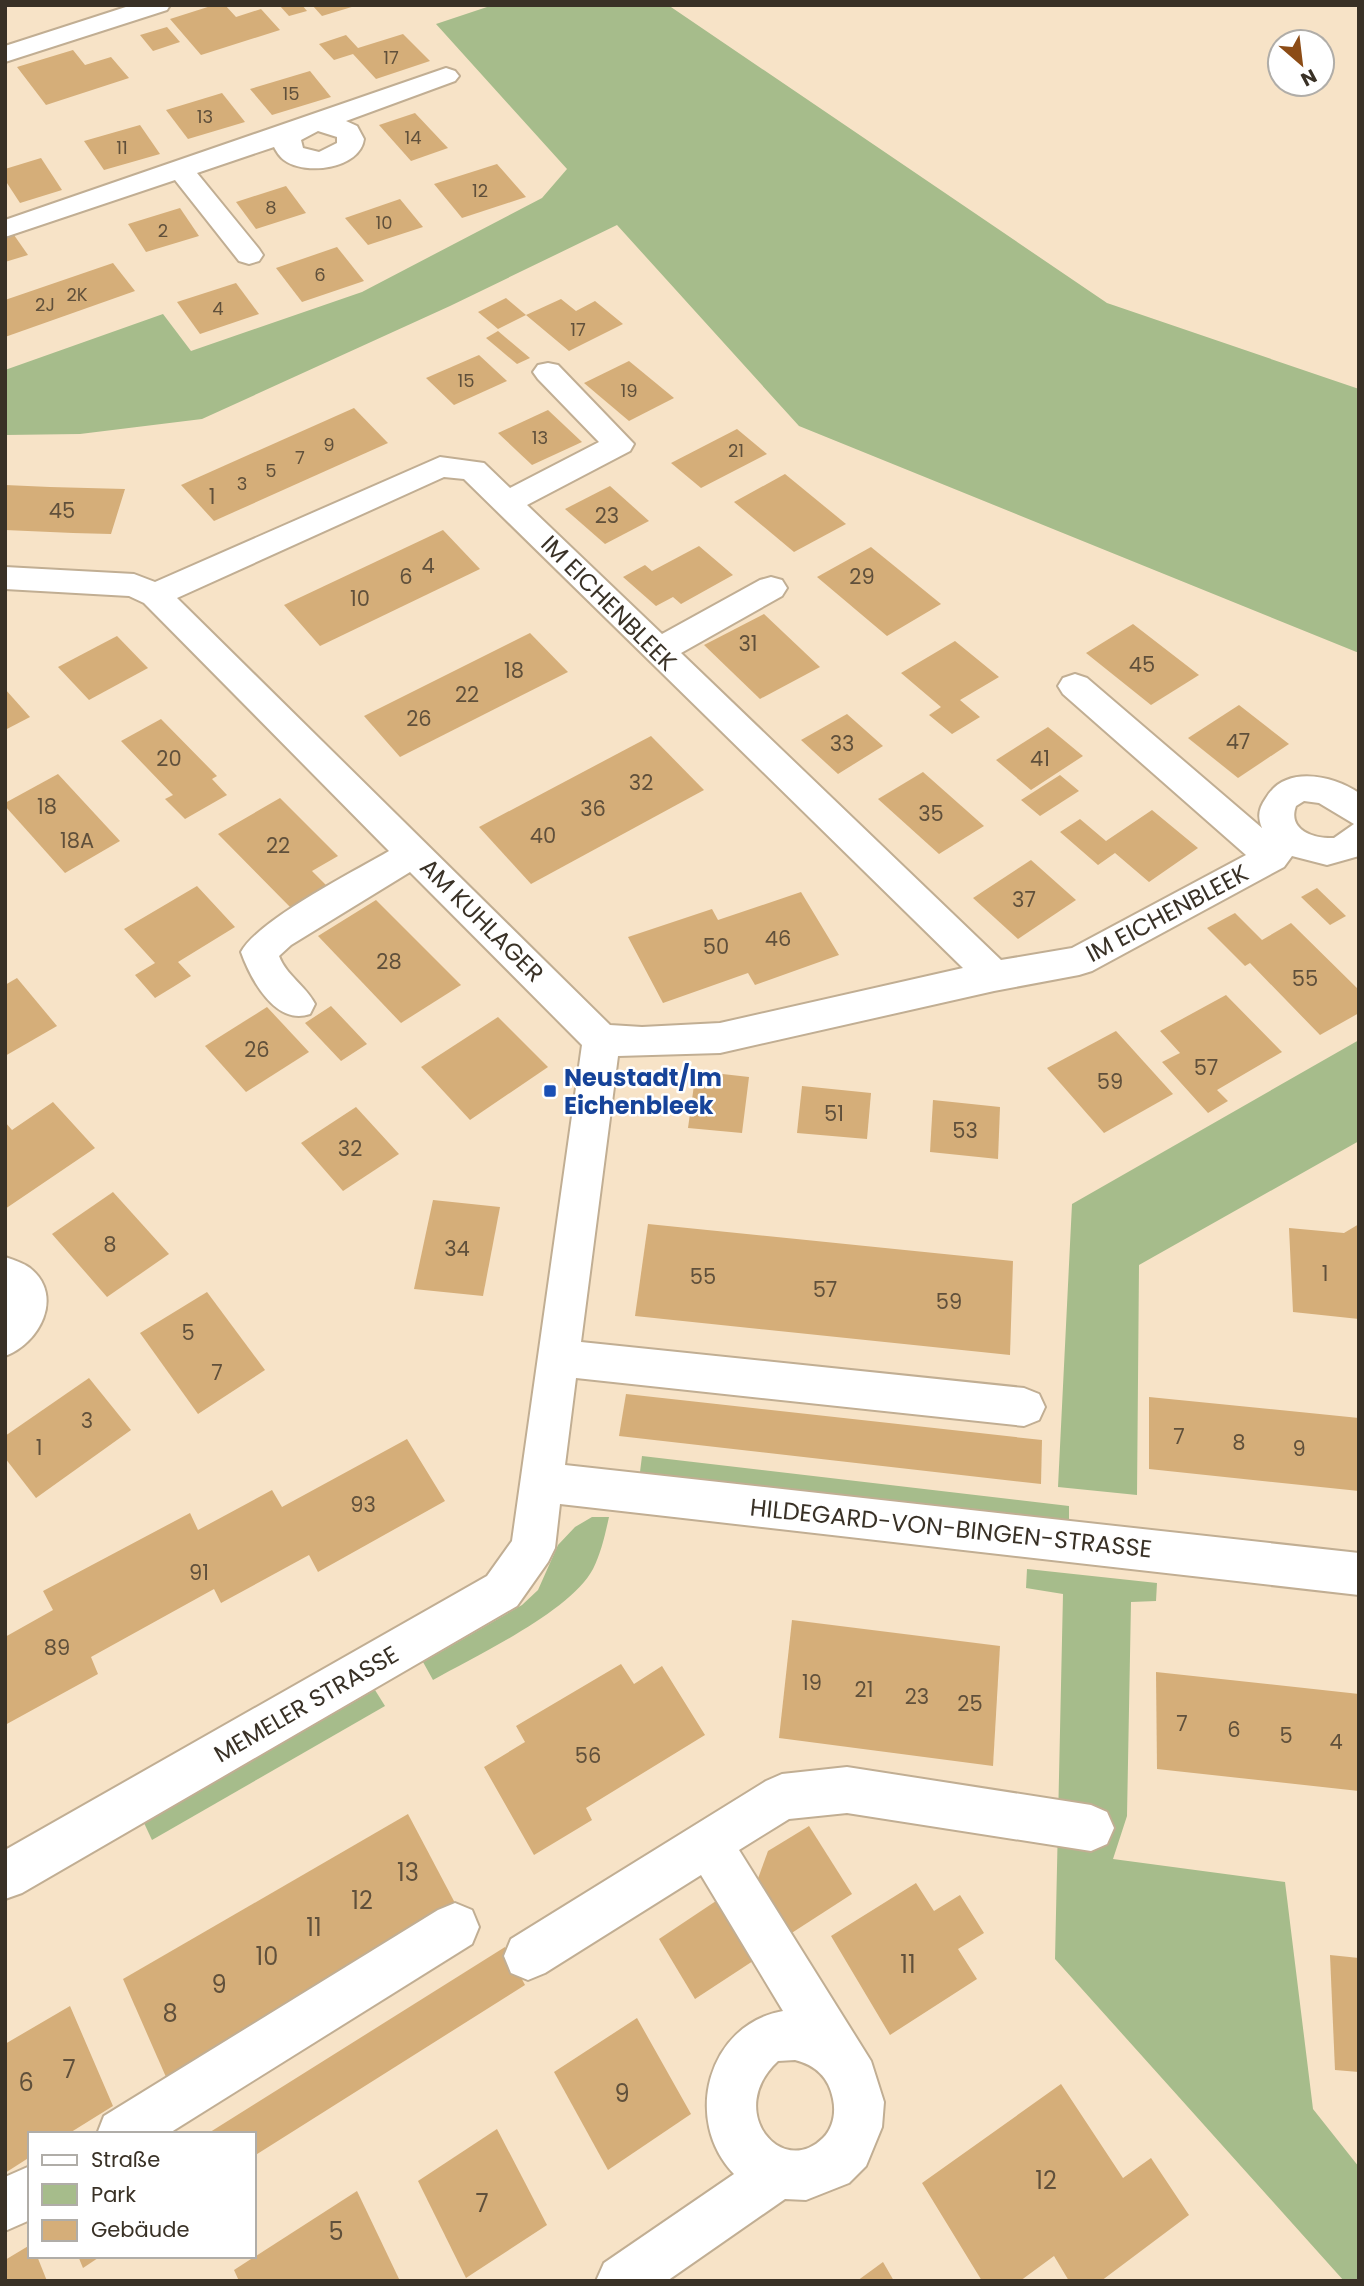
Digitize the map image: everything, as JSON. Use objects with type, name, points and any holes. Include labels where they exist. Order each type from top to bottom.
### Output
[{"type":"street","points":[[5,54],[158,5]]},
{"type":"street","points":[[5,229],[446,76]]},
{"type":"street","points":[[181,170],[250,255]]},
{"type":"street","points":[[507,502],[619,444],[548,372]]},
{"type":"street","name":"IM EICHENBLEEK","points":[[155,596],[440,467],[474,470],[994,976]]},
{"type":"street","name":"AM KUHLAGER","points":[[5,578],[134,585],[155,596],[601,1040]]},
{"type":"street","points":[[658,651],[771,588]]},
{"type":"street","points":[[1075,686],[1279,847],[1328,852],[1353,844],[1359,836]]},
{"type":"street","points":[[1279,847],[1277,808],[1291,793],[1316,788],[1341,796],[1359,813]]},
{"type":"street","name":"IM EICHENBLEEK","points":[[601,1040],[642,1042],[720,1038],[994,976],[1079,961],[1279,847]]},
{"type":"street","points":[[297,1004],[266,971],[259,952],[278,935],[415,852]]},
{"type":"street","points":[[543,1482],[601,1040]]},
{"type":"street","points":[[5,1274],[21,1284],[27,1297],[27,1312],[19,1328],[5,1338]]},
{"type":"street","points":[[558,1358],[1024,1407]]},
{"type":"street","name":"HILDEGARD-VON-BINGEN-STRASSE","points":[[543,1482],[1359,1574]]},
{"type":"street","name":"MEMELER STRASSE","points":[[5,1876],[502,1591],[533,1548],[543,1482]]},
{"type":"street","points":[[528,1956],[782,1797],[847,1790],[1091,1828]]},
{"type":"street","points":[[708,1843],[834,2048],[851,2068],[860,2095],[859,2122],[848,2147],[830,2166],[805,2176],[779,2173],[756,2160],[739,2139],[730,2112],[732,2085],[743,2061],[762,2042],[785,2034],[810,2036],[834,2048]]},
{"type":"street","points":[[125,2132],[455,1927]]},
{"type":"street","points":[[622,2281],[779,2173]]},
{"type":"street","points":[[5,2206],[28,2192]]},
{"type":"green space","points":[[493,5],[668,5],[1107,303],[1359,389],[1359,653],[799,426],[617,225],[450,306],[202,419],[80,434],[5,435],[5,370],[163,314],[191,351],[362,292],[542,198],[567,169],[436,24]]},
{"type":"green space","points":[[1359,1040],[1359,1141],[1139,1265],[1137,1495],[1058,1487],[1072,1204]]},
{"type":"green space","points":[[642,1456],[1069,1506],[1069,1529],[639,1480]]},
{"type":"green space","points":[[592,1517],[609,1517],[596,1563],[581,1585],[564,1601],[521,1631],[433,1680],[423,1662],[522,1605],[538,1590],[558,1545],[575,1527]]},
{"type":"green space","points":[[1027,1569],[1157,1583],[1156,1601],[1131,1602],[1127,1816],[1113,1859],[1285,1882],[1313,2109],[1359,2167],[1359,2281],[1344,2281],[1055,1959],[1063,1594],[1026,1588]]},
{"type":"green space","points":[[375,1690],[385,1706],[152,1840],[144,1823]]},
{"type":"building","points":[[214,5],[225,5],[236,17],[261,9],[280,30],[201,55],[170,19]]},
{"type":"building","points":[[279,5],[302,5],[307,11],[289,16]]},
{"type":"building","points":[[312,5],[355,5],[355,6],[322,16]]},
{"type":"building","points":[[167,27],[180,42],[153,51],[140,35]]},
{"type":"building","points":[[403,34],[430,61],[376,79],[353,54],[334,60],[319,44],[346,35],[358,48]]},
{"type":"building","points":[[73,50],[85,65],[111,57],[129,78],[46,105],[17,67]]},
{"type":"building","points":[[310,71],[331,97],[272,115],[250,89]]},
{"type":"building","points":[[222,93],[245,122],[188,139],[166,110]]},
{"type":"building","points":[[415,113],[448,148],[411,161],[379,125]]},
{"type":"building","points":[[140,125],[160,154],[104,170],[84,141]]},
{"type":"building","points":[[41,158],[62,190],[20,203],[5,180],[5,169]]},
{"type":"building","points":[[497,164],[526,197],[462,218],[434,184]]},
{"type":"building","points":[[286,186],[306,213],[256,229],[236,202]]},
{"type":"building","points":[[400,199],[423,227],[368,245],[345,218]]},
{"type":"building","points":[[180,208],[199,236],[146,252],[128,224]]},
{"type":"building","points":[[14,235],[28,255],[5,262],[5,237]]},
{"type":"building","points":[[337,247],[364,281],[302,302],[276,268]]},
{"type":"building","points":[[113,263],[135,291],[5,337],[5,300]]},
{"type":"building","points":[[236,283],[259,314],[200,334],[177,302]]},
{"type":"building","points":[[506,298],[526,315],[498,329],[478,312]]},
{"type":"building","points":[[561,299],[576,311],[595,301],[623,324],[569,351],[526,315]]},
{"type":"building","points":[[498,331],[530,358],[517,364],[486,338]]},
{"type":"building","points":[[479,355],[507,381],[454,405],[426,378]]},
{"type":"building","points":[[629,361],[674,398],[629,421],[584,383]]},
{"type":"building","points":[[354,408],[388,443],[214,521],[181,485]]},
{"type":"building","points":[[548,410],[582,442],[532,465],[498,433]]},
{"type":"building","points":[[737,429],[767,454],[701,488],[671,463]]},
{"type":"building","points":[[785,474],[846,524],[794,552],[734,502]]},
{"type":"building","points":[[5,485],[125,489],[111,534],[73,533],[5,530]]},
{"type":"building","points":[[610,486],[649,521],[605,544],[565,509]]},
{"type":"building","points":[[443,530],[480,569],[320,646],[284,605]]},
{"type":"building","points":[[699,546],[733,575],[681,604],[673,597],[656,606],[623,577],[645,565],[652,571]]},
{"type":"building","points":[[871,547],[941,604],[887,636],[817,577]]},
{"type":"building","points":[[764,614],[820,667],[760,699],[704,645]]},
{"type":"building","points":[[1133,624],[1199,675],[1151,705],[1086,653]]},
{"type":"building","points":[[530,633],[568,672],[400,757],[364,716]]},
{"type":"building","points":[[117,636],[148,668],[89,700],[58,667]]},
{"type":"building","points":[[955,641],[999,677],[960,700],[980,717],[952,734],[929,715],[941,707],[901,673]]},
{"type":"building","points":[[5,689],[30,717],[5,730]]},
{"type":"building","points":[[1239,705],[1289,744],[1238,778],[1188,738]]},
{"type":"building","points":[[847,714],[883,746],[838,774],[801,740]]},
{"type":"building","points":[[161,719],[217,776],[212,779],[227,795],[185,819],[165,799],[173,795],[121,741]]},
{"type":"building","points":[[1048,727],[1083,756],[1031,790],[996,760]]},
{"type":"building","points":[[651,736],[704,790],[531,884],[479,827]]},
{"type":"building","points":[[923,772],[984,826],[939,854],[878,799]]},
{"type":"building","points":[[58,774],[120,841],[65,873],[5,806],[5,803]]},
{"type":"building","points":[[1060,775],[1079,791],[1040,816],[1021,800]]},
{"type":"building","points":[[280,798],[338,856],[312,871],[327,886],[291,908],[218,834]]},
{"type":"building","points":[[1152,810],[1198,848],[1149,882],[1115,853],[1098,865],[1060,832],[1080,819],[1106,841]]},
{"type":"building","points":[[1031,860],[1076,900],[1018,939],[973,898]]},
{"type":"building","points":[[197,886],[235,927],[178,962],[191,976],[155,998],[135,975],[155,963],[124,929]]},
{"type":"building","points":[[1317,888],[1346,916],[1330,925],[1301,897]]},
{"type":"building","points":[[801,892],[839,955],[755,985],[748,973],[663,1003],[628,937],[712,909],[718,920]]},
{"type":"building","points":[[376,900],[461,985],[401,1023],[318,936]]},
{"type":"building","points":[[1235,913],[1262,940],[1291,923],[1359,990],[1359,1013],[1320,1035],[1250,963],[1245,966],[1207,928]]},
{"type":"building","points":[[17,978],[57,1026],[5,1056],[5,985]]},
{"type":"building","points":[[1226,995],[1282,1052],[1217,1090],[1228,1101],[1208,1113],[1162,1062],[1180,1053],[1160,1031]]},
{"type":"building","points":[[331,1006],[367,1044],[341,1061],[305,1023]]},
{"type":"building","points":[[267,1007],[309,1052],[246,1092],[205,1046]]},
{"type":"building","points":[[498,1017],[548,1067],[470,1120],[421,1067]]},
{"type":"building","points":[[1116,1031],[1173,1094],[1104,1133],[1047,1068]]},
{"type":"building","points":[[696,1071],[749,1077],[742,1133],[688,1128]]},
{"type":"building","points":[[802,1086],[871,1093],[867,1139],[797,1133]]},
{"type":"building","points":[[933,1100],[1000,1107],[998,1159],[930,1152]]},
{"type":"building","points":[[53,1102],[95,1148],[5,1209],[5,1122],[12,1130]]},
{"type":"building","points":[[356,1107],[399,1154],[343,1191],[301,1143]]},
{"type":"building","points":[[113,1192],[169,1254],[107,1297],[52,1234]]},
{"type":"building","points":[[433,1200],[500,1207],[483,1296],[414,1289]]},
{"type":"building","points":[[648,1224],[1013,1261],[1010,1355],[635,1316]]},
{"type":"building","points":[[1359,1224],[1359,1319],[1293,1312],[1289,1228],[1344,1233]]},
{"type":"building","points":[[207,1292],[265,1370],[198,1414],[140,1333]]},
{"type":"building","points":[[89,1378],[131,1430],[36,1498],[5,1458],[5,1436]]},
{"type":"building","points":[[626,1394],[1042,1440],[1041,1484],[619,1436]]},
{"type":"building","points":[[1149,1397],[1359,1418],[1359,1491],[1149,1469]]},
{"type":"building","points":[[407,1439],[445,1501],[318,1572],[309,1555],[221,1603],[214,1589],[91,1657],[98,1674],[5,1725],[5,1637],[53,1610],[43,1591],[190,1513],[198,1530],[272,1490],[282,1507]]},
{"type":"building","points":[[792,1620],[1000,1646],[993,1766],[779,1738]]},
{"type":"building","points":[[621,1664],[634,1684],[662,1666],[705,1735],[586,1808],[592,1820],[534,1855],[484,1767],[525,1742],[516,1726]]},
{"type":"building","points":[[1156,1672],[1359,1694],[1359,1791],[1157,1769]]},
{"type":"building","points":[[408,1814],[455,1903],[166,2077],[123,1979]]},
{"type":"building","points":[[809,1826],[852,1894],[787,1936],[756,1884],[768,1851]]},
{"type":"building","points":[[916,1883],[934,1911],[960,1895],[984,1933],[958,1949],[977,1979],[890,2035],[831,1936]]},
{"type":"building","points":[[716,1901],[753,1961],[695,1999],[659,1939]]},
{"type":"building","points":[[505,1947],[525,1985],[256,2155],[256,2132],[210,2132]]},
{"type":"building","points":[[1330,1955],[1359,1958],[1359,2072],[1335,2070]]},
{"type":"building","points":[[70,2006],[113,2106],[71,2132],[28,2132],[28,2158],[5,2173],[5,2044]]},
{"type":"building","points":[[637,2018],[691,2114],[608,2170],[554,2072]]},
{"type":"building","points":[[1061,2084],[1123,2178],[1151,2158],[1189,2215],[1101,2281],[1069,2281],[1054,2256],[1020,2281],[982,2281],[922,2183]]},
{"type":"building","points":[[497,2129],[547,2225],[466,2278],[418,2181]]},
{"type":"building","points":[[357,2191],[400,2281],[239,2281],[234,2270]]},
{"type":"building","points":[[28,2246],[28,2258],[38,2258],[47,2281],[5,2281],[5,2260]]},
{"type":"building","points":[[79,2258],[98,2258],[83,2268]]},
{"type":"building","points":[[883,2262],[894,2281],[857,2281]]},
{"type":"place","name":"Neustadt/Im Eichenbleek","points":[[550,1091]]}]
